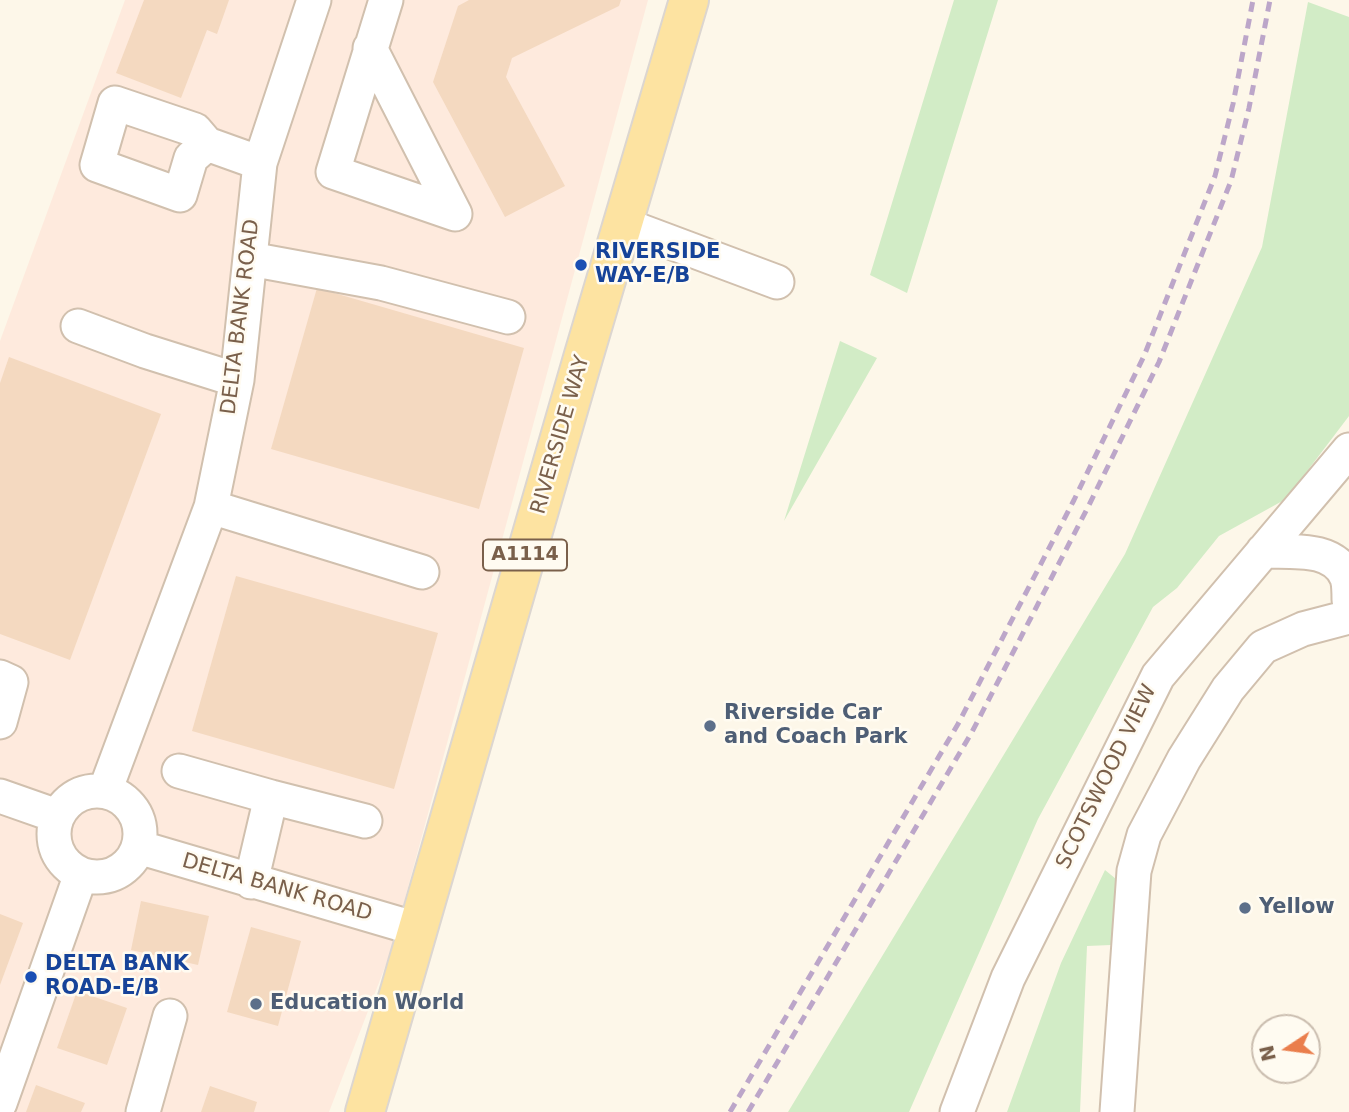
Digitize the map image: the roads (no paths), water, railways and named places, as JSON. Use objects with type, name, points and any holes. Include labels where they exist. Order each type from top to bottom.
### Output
[{"type":"main road","name":"RIVERSIDE WAY","points":[[365,1112],[689,0]]},
{"type":"street","name":"DELTA BANK ROAD","points":[[105,791],[211,507],[237,380],[260,163],[314,0]]},
{"type":"street","points":[[370,48],[455,215],[333,172],[370,48],[386,0]]},
{"type":"street","points":[[206,144],[260,163]]},
{"type":"street","points":[[622,224],[777,282]]},
{"type":"street","points":[[250,259],[381,283],[508,317]]},
{"type":"street","points":[[78,326],[145,351],[237,380]]},
{"type":"street","name":"SCOTSWOOD VIEW","points":[[957,1112],[1008,978],[1158,676],[1349,450]]},
{"type":"street","points":[[211,507],[422,572]]},
{"type":"street","points":[[1263,551],[1316,553],[1336,561],[1348,579],[1349,600]]},
{"type":"street","points":[[1117,1112],[1134,871],[1144,835],[1228,689],[1263,647],[1303,629],[1349,617]]},
{"type":"street","points":[[0,677],[11,682],[0,722]]},
{"type":"street","points":[[179,771],[365,821]]},
{"type":"street","points":[[105,791],[119,796],[138,818],[140,833],[132,860],[115,873],[95,877],[81,874],[69,867],[54,844],[53,829],[57,816],[65,804],[77,795],[105,791]]},
{"type":"street","points":[[0,796],[57,816]]},
{"type":"street","points":[[251,882],[271,797]]},
{"type":"street","name":"DELTA BANK ROAD","points":[[138,847],[417,929]]},
{"type":"street","points":[[0,1103],[81,874]]},
{"type":"street","points":[[973,1112],[1008,978]]},
{"type":"street","points":[[143,1112],[170,1016]]},
{"type":"railway","points":[[730,1112],[958,724],[1074,500],[1144,356],[1215,176],[1233,104],[1253,0]]},
{"type":"railway","points":[[748,1112],[972,732],[1159,362],[1231,181],[1249,108],[1270,0]]},
{"type":"place","name":"RIVERSIDE WAY-E/B","points":[[581,265]]},
{"type":"place","name":"Riverside Car and Coach Park","points":[[710,726]]},
{"type":"place","name":"Yellow","points":[[1245,908]]},
{"type":"place","name":"DELTA BANK ROAD-E/B","points":[[31,977]]},
{"type":"place","name":"Education World","points":[[256,1004]]}]
